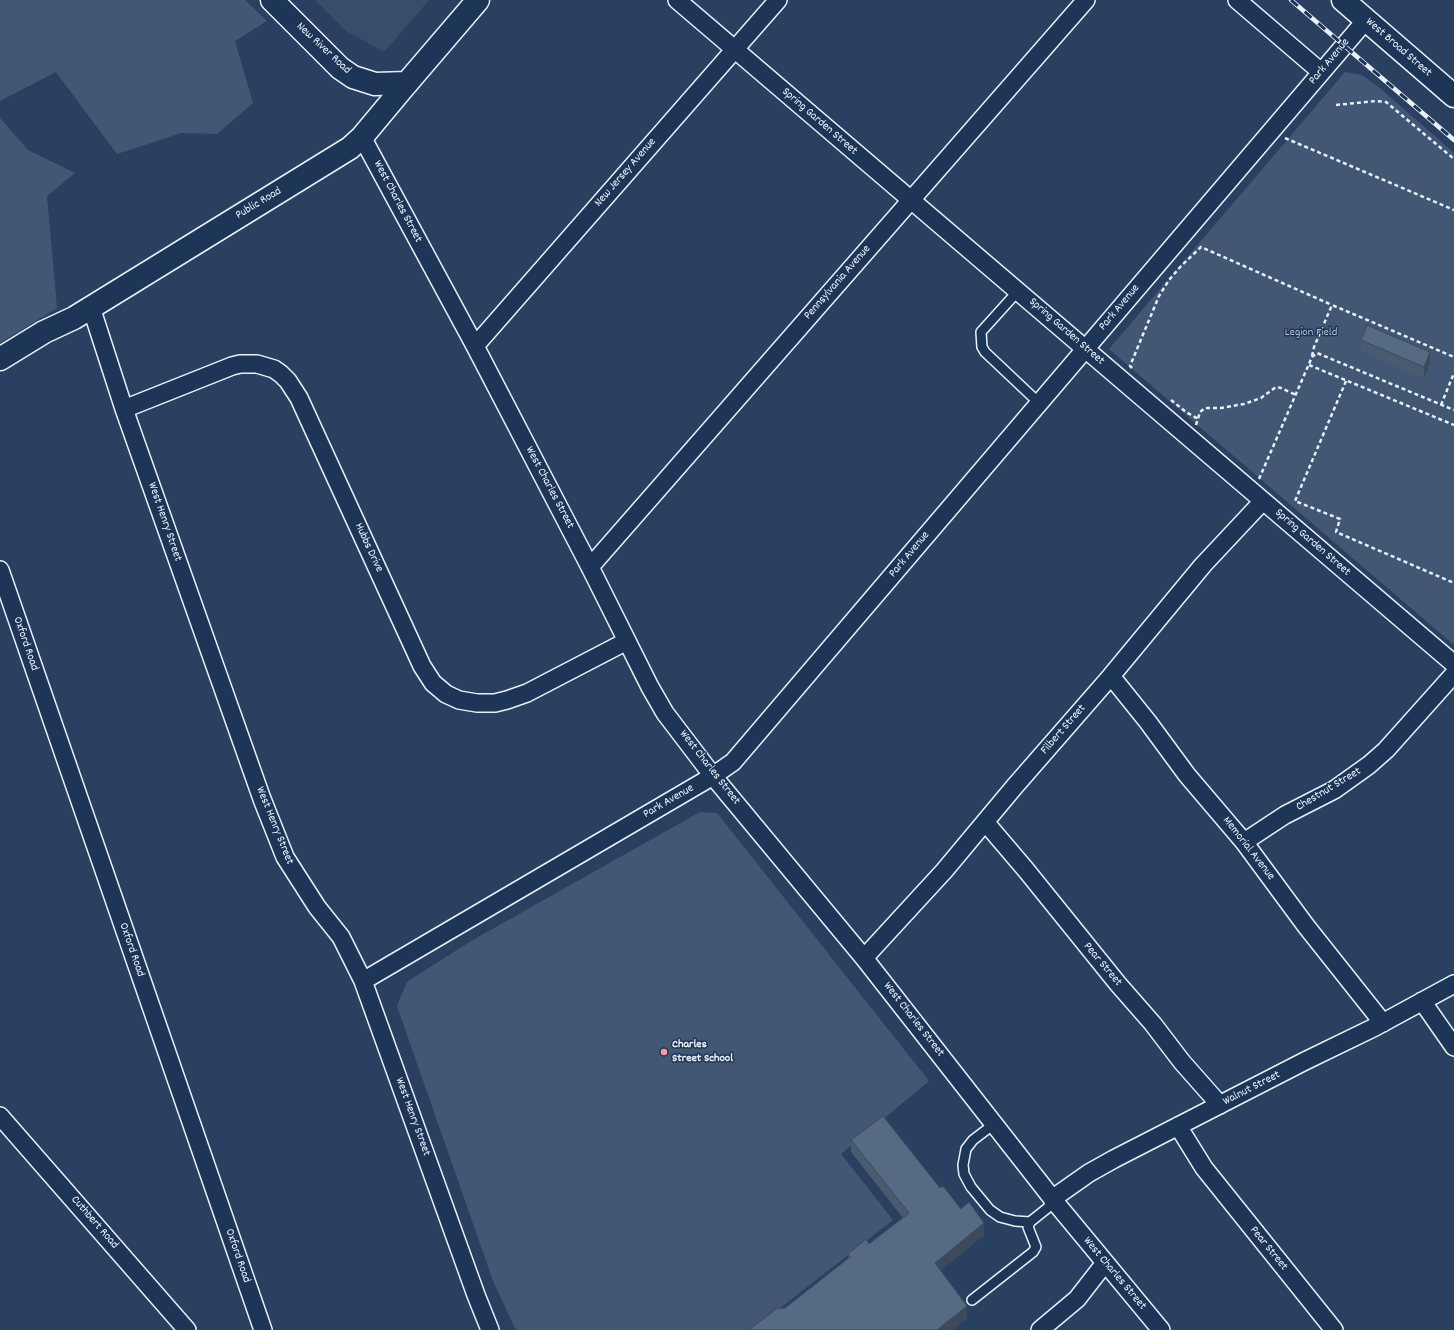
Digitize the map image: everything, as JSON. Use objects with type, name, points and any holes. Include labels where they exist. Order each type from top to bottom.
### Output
[{"type":"street","name":"New River Road","points":[[272,0],[340,68],[353,77],[375,84],[407,83]]},
{"type":"street","name":"Public Road","points":[[0,359],[44,332],[74,318],[350,148],[362,137],[478,0]]},
{"type":"street","name":"Spring Garden Street","points":[[677,0],[1454,664]]},
{"type":"street","name":"New Jersey Avenue","points":[[475,346],[778,0]]},
{"type":"street","name":"Pennsylvania Avenue","points":[[590,567],[1086,0]]},
{"type":"street","points":[[1237,0],[1321,72]]},
{"type":"street","name":"Park Avenue","points":[[363,981],[714,776],[733,762],[1321,72],[1354,7]]},
{"type":"street","name":"West Broad Street","points":[[1354,7],[1454,96]]},
{"type":"street","name":"West Charles Street","points":[[362,137],[475,346],[590,567],[650,687],[666,713],[714,776],[864,958],[1054,1200],[1161,1330]]},
{"type":"street","name":"West Henry Street","points":[[90,307],[124,409],[260,792],[285,857],[308,894],[340,937],[363,981],[490,1330]]},
{"type":"street","name":"Hubbs Drive","points":[[124,409],[240,364],[257,364],[274,369],[281,374],[300,398],[422,666],[433,683],[446,694],[459,700],[477,703],[495,703],[527,693],[627,641]]},
{"type":"street","name":"Filbert Street","points":[[864,958],[986,823],[1020,780],[1111,676],[1258,496]]},
{"type":"street","name":"Oxford Road","points":[[0,570],[263,1330]]},
{"type":"street","name":"Chestnut Street","points":[[1244,842],[1285,815],[1334,790],[1369,765],[1386,750],[1454,674]]},
{"type":"street","name":"Memorial Avenue","points":[[1111,676],[1148,722],[1187,775],[1244,842],[1306,926],[1383,1023]]},
{"type":"street","name":"Pear Street","points":[[986,823],[1118,984],[1153,1024],[1182,1062],[1220,1105]]},
{"type":"street","name":"Walnut Street","points":[[1054,1200],[1089,1173],[1305,1060],[1383,1023],[1454,984]]},
{"type":"street","points":[[1422,1001],[1454,1047]]},
{"type":"street","name":"Cuthbert Road","points":[[0,1116],[187,1330]]},
{"type":"street","name":"Pear Street","points":[[1178,1126],[1204,1168],[1334,1330]]},
{"type":"street","points":[[1040,1330],[1074,1302],[1105,1263]]},
{"type":"lane","points":[[1018,291],[981,332],[982,347],[985,352],[1039,403]]},
{"type":"lane","points":[[994,1124],[973,1140],[966,1149],[963,1165],[964,1174],[971,1187],[990,1210],[1000,1217],[1015,1221],[1030,1222]]},
{"type":"lane","points":[[972,1300],[1034,1252],[1036,1247],[1028,1227],[1030,1222],[1054,1200]]},
{"type":"path","points":[[1336,105],[1376,101],[1386,102],[1454,160]]},
{"type":"path","points":[[1285,138],[1454,210]]},
{"type":"path","points":[[1134,370],[1130,366],[1159,296],[1169,280],[1181,266],[1201,247],[1454,357]]},
{"type":"path","points":[[1258,496],[1296,395],[1309,365],[1314,347],[1332,305]]},
{"type":"path","points":[[1312,357],[1317,353],[1454,410]]},
{"type":"path","points":[[1309,365],[1454,425]]},
{"type":"path","points":[[1441,404],[1454,373]]},
{"type":"path","points":[[1346,381],[1295,501],[1340,519],[1336,532],[1454,583]]},
{"type":"path","points":[[1190,438],[1200,412],[1205,408],[1221,408],[1244,404],[1261,398],[1276,388],[1281,388],[1296,395]]},
{"type":"path","points":[[1169,398],[1186,412],[1198,419]]},
{"type":"shaded area","points":[[315,0],[429,0],[384,52],[346,31]]},
{"type":"green space","points":[[0,0],[245,0],[267,21],[235,41],[253,103],[217,134],[181,133],[117,154],[56,72],[0,101]]},
{"type":"green space","name":"Legion Field","points":[[1345,72],[1362,75],[1380,88],[1454,153],[1454,645],[1109,349]]},
{"type":"green space","points":[[0,118],[28,150],[75,173],[47,196],[57,308],[0,343]]},
{"type":"green space","name":"Charles Street School","points":[[700,812],[717,813],[929,1081],[841,1154],[893,1220],[752,1330],[516,1330],[493,1281],[397,1006],[407,982],[471,941]]},
{"type":"building","points":[[1367,325],[1430,352],[1424,367],[1361,340]]},
{"type":"building","points":[[883,1116],[940,1188],[943,1186],[961,1209],[969,1202],[984,1223],[935,1263],[967,1306],[937,1330],[749,1330],[776,1309],[785,1308],[850,1257],[848,1254],[866,1239],[869,1244],[909,1213],[851,1140]]},
{"type":"railway","points":[[1291,0],[1454,140]]},
{"type":"place","name":"Charles Street School","points":[[664,1052]]}]
